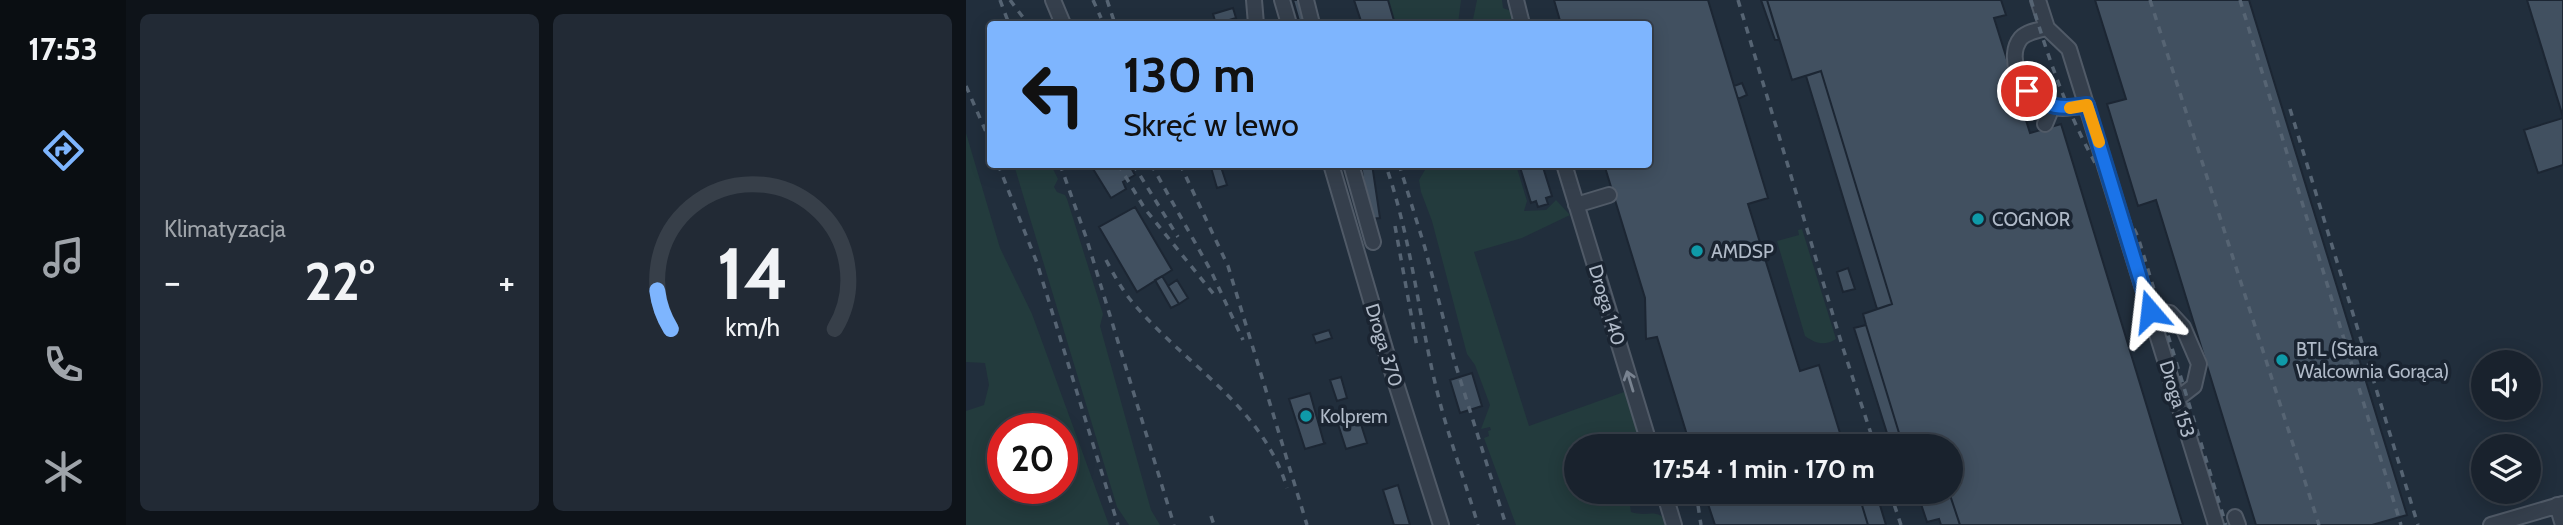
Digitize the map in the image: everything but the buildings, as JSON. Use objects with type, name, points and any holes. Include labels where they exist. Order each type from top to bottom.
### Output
[{"type":"lane","points":[[1053,0],[1062,21]]},
{"type":"lane","points":[[1254,0],[1256,21]]},
{"type":"lane","points":[[1282,0],[1288,21]]},
{"type":"lane","points":[[1306,0],[1311,21]]},
{"type":"lane","points":[[1516,0],[1521,21]]},
{"type":"lane","name":"Droga 153","points":[[2038,0],[2047,28],[2069,49],[2216,525]]},
{"type":"lane","points":[[2047,28],[2021,38],[2017,46],[2015,65],[2027,91],[2038,102],[2052,107],[2066,109],[2087,105]]},
{"type":"lane","points":[[2010,31],[2017,46]]},
{"type":"lane","points":[[2045,124],[2052,107]]},
{"type":"lane","name":"Droga 370","points":[[1332,168],[1385,352],[1441,525]]},
{"type":"lane","points":[[1352,168],[1373,242]]},
{"type":"lane","name":"Droga 140","points":[[1565,168],[1646,434]]},
{"type":"lane","points":[[1576,205],[1609,195]]},
{"type":"lane","points":[[2150,311],[2162,310],[2178,319],[2199,364],[2194,386],[2177,399]]},
{"type":"lane","points":[[1668,504],[1674,525]]},
{"type":"lane","points":[[2491,525],[2560,505],[2563,525]]},
{"type":"green space","points":[[1388,0],[1461,0],[1458,21],[1394,21]]},
{"type":"green space","points":[[1477,0],[1502,0],[1503,8],[1514,12],[1516,21],[1473,21]]},
{"type":"green space","points":[[966,133],[1000,248],[1032,314],[1068,413],[987,413],[987,504],[1078,504],[1078,440],[1109,525],[966,525],[966,411],[984,405],[989,385],[985,363],[966,362]]},
{"type":"green space","points":[[1015,168],[1052,168],[1058,179],[1054,187],[1067,199],[1103,314],[1100,326],[1151,510],[1160,525],[1129,525],[1117,507]]},
{"type":"green space","points":[[1426,168],[1517,168],[1527,201],[1524,211],[1546,210],[1556,200],[1570,215],[1522,238],[1474,252],[1529,426],[1624,392],[1630,399],[1640,434],[1564,434],[1564,504],[1630,504],[1631,512],[1657,514],[1670,525],[1516,525],[1484,438],[1489,436],[1490,427],[1481,429],[1490,405],[1475,365],[1467,354],[1432,221],[1419,180]]},
{"type":"green space","points":[[1802,229],[1836,339],[1828,343],[1817,342],[1805,336],[1777,241],[1799,235],[1798,230]]},
{"type":"railway","points":[[1000,0],[1008,21]]},
{"type":"railway","points":[[1010,0],[1026,21]]},
{"type":"railway","points":[[1093,0],[1101,18]]},
{"type":"railway","points":[[1107,0],[1114,21]]},
{"type":"railway","points":[[1738,0],[1871,434]]},
{"type":"railway","points":[[2031,0],[2073,119],[2097,167],[2138,237],[2226,525]]},
{"type":"railway","points":[[2150,0],[2319,525]]},
{"type":"railway","points":[[2240,0],[2401,525]]},
{"type":"railway","points":[[966,86],[987,134]]},
{"type":"railway","points":[[2290,109],[2418,525]]},
{"type":"railway","points":[[1000,168],[1037,263],[1118,525]]},
{"type":"railway","points":[[1061,168],[1086,237],[1174,525]]},
{"type":"railway","points":[[1120,168],[1145,209],[1216,297]]},
{"type":"railway","points":[[1135,168],[1178,237]]},
{"type":"railway","points":[[1153,168],[1211,271],[1243,340]]},
{"type":"railway","points":[[1182,168],[1228,266],[1307,525]]},
{"type":"railway","points":[[1400,168],[1425,248],[1455,363],[1506,525]]},
{"type":"railway","points":[[1388,172],[1403,226],[1437,391],[1478,525]]},
{"type":"railway","points":[[1395,226],[1417,347]]},
{"type":"railway","points":[[1106,260],[1126,293],[1149,321],[1218,386],[1259,432],[1275,458],[1287,488]]},
{"type":"railway","points":[[1698,504],[1701,525]]},
{"type":"railway","points":[[1894,504],[1901,525]]},
{"type":"railway","points":[[1211,516],[1214,525]]},
{"type":"slow traffic","points":[[2070,108],[2087,105],[2099,142]]},
{"type":"place","name":"COGNOR","points":[[1978,219]]},
{"type":"place","name":"AMDSP","points":[[1697,251]]},
{"type":"place","name":"BTL (Stara Walcownia Gorąca)","points":[[2282,360]]},
{"type":"place","name":"Kolprem","points":[[1306,416]]},
{"type":"route","points":[[2027,91],[2038,102],[2052,107],[2066,109],[2087,105],[2150,311]]}]
